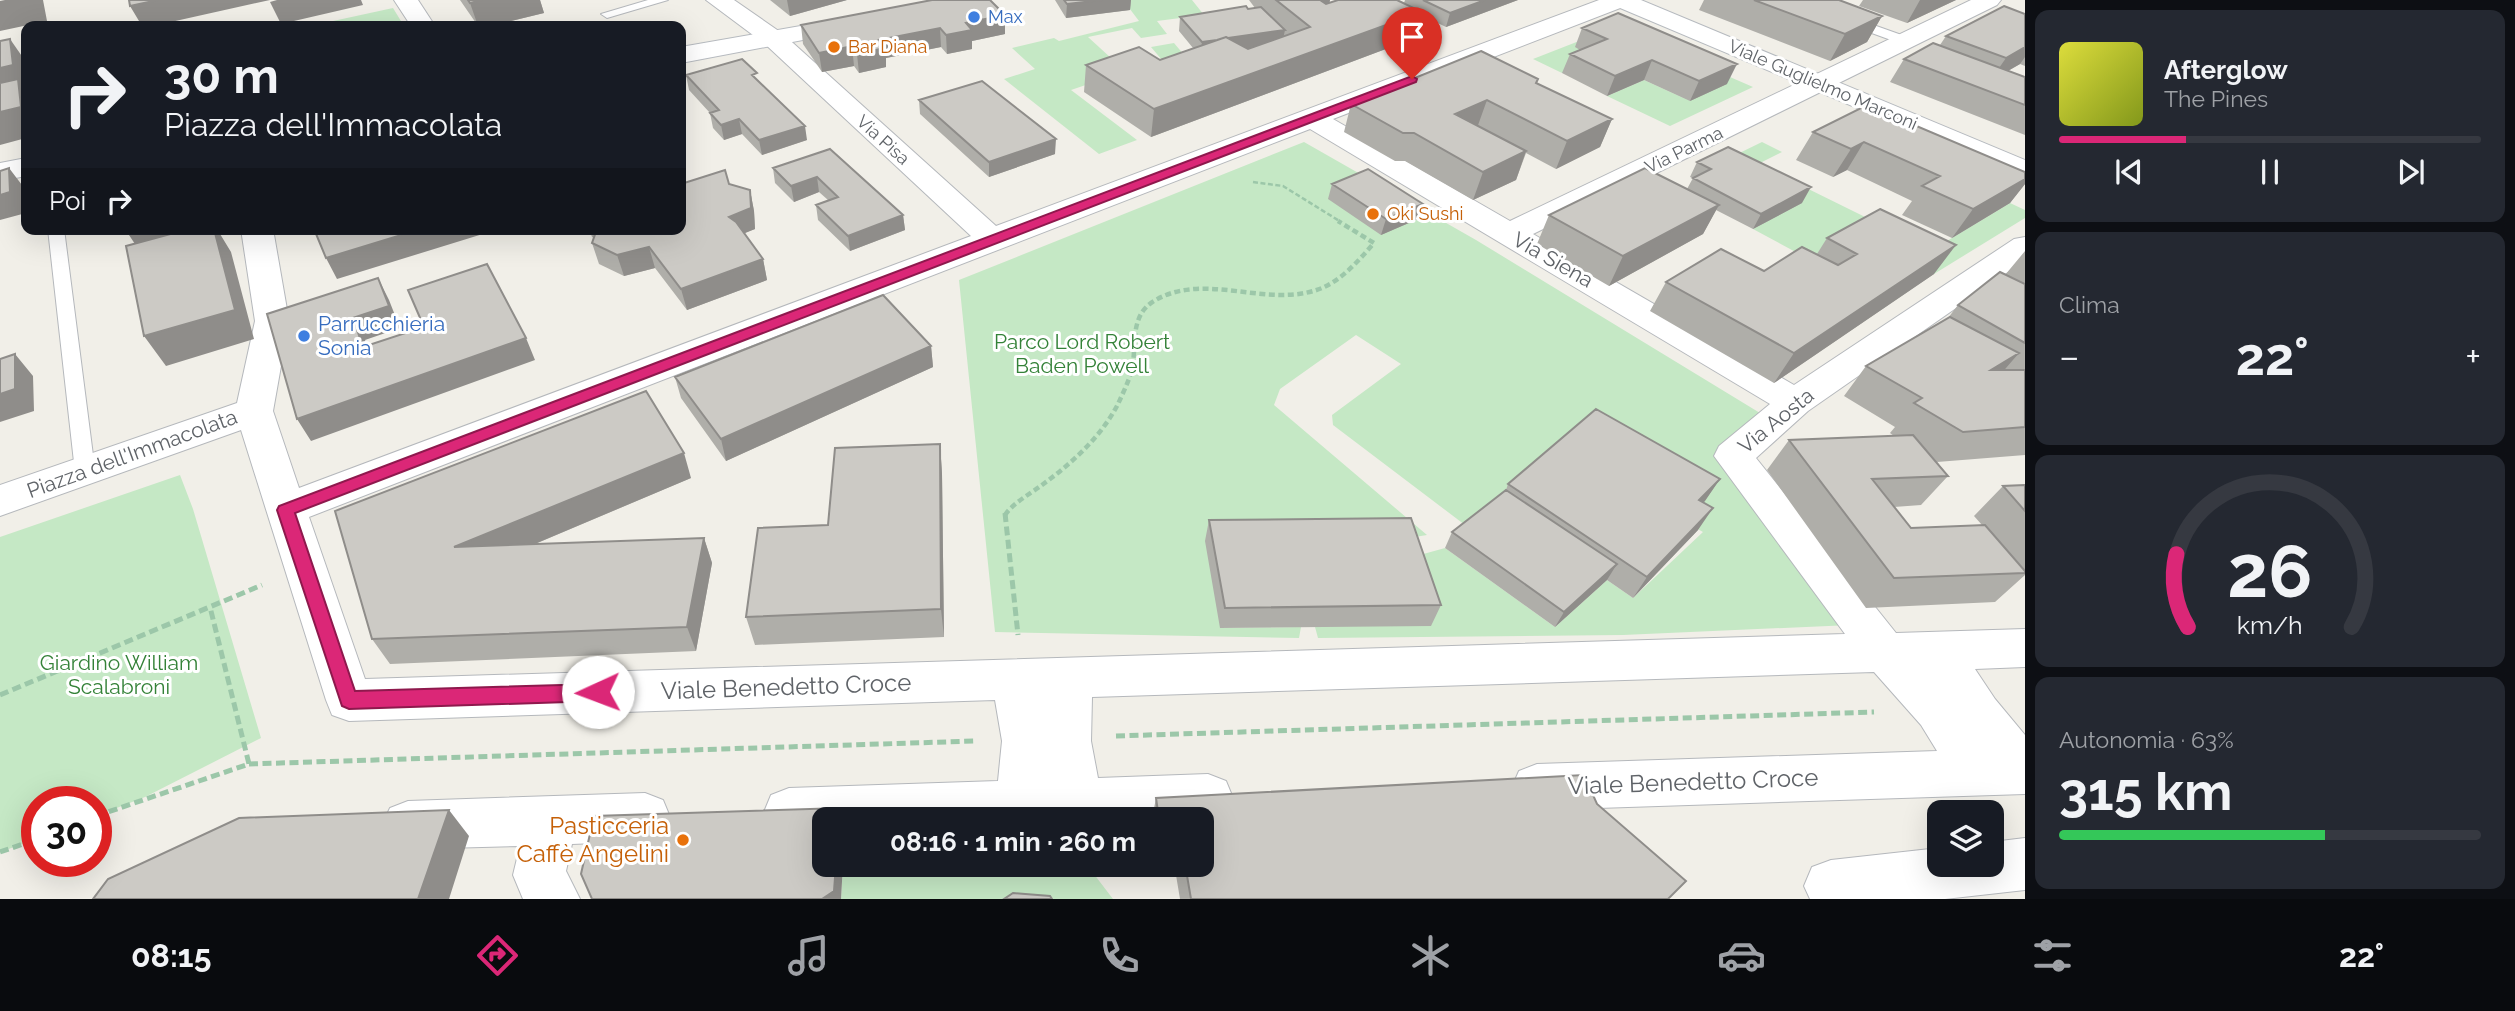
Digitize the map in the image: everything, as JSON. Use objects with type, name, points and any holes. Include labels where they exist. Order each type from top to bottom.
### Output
[{"type":"street","points":[[406,0],[420,21]]},
{"type":"street","name":"Via Pisa","points":[[718,0],[774,39],[993,240]]},
{"type":"street","points":[[285,510],[1621,0]]},
{"type":"street","name":"Viale Guglielmo Marconi","points":[[1621,0],[2025,170]]},
{"type":"street","name":"Via Parma","points":[[1509,234],[1989,0]]},
{"type":"street","points":[[686,54],[874,20]]},
{"type":"street","name":"Via Siena","points":[[1311,118],[1795,402]]},
{"type":"street","points":[[0,172],[21,168]]},
{"type":"street","points":[[254,411],[272,321],[258,235]]},
{"type":"street","name":"Via Aosta","points":[[1885,653],[1733,456],[1795,402],[2025,246]]},
{"type":"street","name":"Piazza dell'Immacolata","points":[[0,501],[254,411],[349,700]]},
{"type":"street","name":"Viale Benedetto Croce","points":[[349,700],[2025,648]]},
{"type":"street","name":"Viale Benedetto Croce","points":[[1944,651],[1955,682],[1999,743],[2025,770]]},
{"type":"street","points":[[1885,653],[1938,710],[1958,741],[1969,772]]},
{"type":"street","points":[[1018,804],[1027,772],[1065,709],[1072,678]]},
{"type":"street","points":[[1018,680],[1046,739],[1070,771],[1081,803]]},
{"type":"street","name":"Viale Benedetto Croce","points":[[1497,788],[2025,770]]},
{"type":"street","points":[[744,814],[1248,797]]},
{"type":"street","points":[[360,827],[689,816]]},
{"type":"street","points":[[551,820],[540,875],[554,899]]},
{"type":"street","points":[[1842,899],[1831,886],[2025,864]]},
{"type":"lane","points":[[607,14],[662,0]]},
{"type":"lane","points":[[1834,14],[1906,41]]},
{"type":"lane","points":[[58,235],[85,471]]},
{"type":"path","points":[[1018,680],[1005,513],[1073,461],[1111,416],[1131,371],[1135,322],[1153,301],[1182,290],[1287,295],[1321,289],[1348,271],[1374,243],[1283,186],[1245,180],[1212,156]]},
{"type":"path","points":[[0,695],[305,567]]},
{"type":"path","points":[[210,607],[249,764]]},
{"type":"path","points":[[112,811],[249,764],[1938,710]]},
{"type":"path","points":[[0,852],[21,845]]},
{"type":"green space","points":[[1123,0],[1192,0],[1204,15],[1157,21],[1167,34],[1141,38],[1132,28],[1088,37],[1123,69],[1162,60],[1151,47],[1174,43],[1190,62],[1121,73],[1071,90],[1137,140],[1099,154],[1004,79],[1035,69],[1012,48],[1054,38],[1059,41],[1139,21]]},
{"type":"green space","points":[[393,8],[401,21],[333,21]]},
{"type":"green space","points":[[1615,27],[1753,87],[1670,126],[1607,96],[1644,80],[1690,101],[1599,58],[1562,73],[1533,59]]},
{"type":"green space","name":"Parco Lord Robert Baden Powell","points":[[1304,142],[1476,240],[1760,413],[1719,452],[1851,625],[1623,635],[1318,638],[1315,627],[1409,558],[1445,548],[1555,627],[1607,580],[1633,598],[1703,532],[1685,522],[1469,528],[1333,425],[1332,415],[1401,364],[1356,335],[1280,389],[1274,405],[1427,535],[1402,539],[1220,628],[1301,627],[1299,638],[995,632],[959,280]]},
{"type":"green space","points":[[1762,142],[1782,152],[1758,164],[1932,250],[2010,203],[2025,210],[2025,218],[1934,274],[1860,238],[1816,263],[1753,229],[1801,202],[1721,162]]},
{"type":"green space","name":"Giardino William Scalabroni","points":[[180,475],[193,509],[261,738],[145,797],[112,810],[112,786],[21,786],[21,845],[0,852],[0,537]]},
{"type":"green space","points":[[842,877],[1096,877],[1113,899],[841,899]]},
{"type":"building","points":[[129,0],[158,0],[130,6]]},
{"type":"building","points":[[932,0],[990,0],[1005,15],[966,23],[972,30],[946,35],[940,28],[879,40],[885,48],[857,54],[852,46],[819,53],[801,25]]},
{"type":"building","points":[[1064,0],[1102,0],[1067,4]]},
{"type":"building","points":[[1276,0],[1320,0],[1326,4],[1338,0],[1397,0],[1422,12],[1154,109],[1086,65],[1139,47],[1160,60],[1226,37],[1248,49],[1310,27]]},
{"type":"building","points":[[1423,0],[1485,0],[1450,13]]},
{"type":"building","points":[[1754,0],[1839,0],[1882,16],[1845,34]]},
{"type":"building","points":[[1246,6],[1248,9],[1261,7],[1285,30],[1202,42],[1180,17]]},
{"type":"building","points":[[2004,6],[2025,14],[2025,47],[2006,58],[1946,36]]},
{"type":"building","points":[[1618,13],[1737,64],[1699,81],[1652,60],[1615,76],[1570,54],[1607,39],[1582,28]]},
{"type":"building","points":[[10,39],[13,65],[0,68],[0,41]]},
{"type":"building","points":[[1933,43],[2025,77],[2025,105],[1904,59]]},
{"type":"building","points":[[1481,51],[1538,79],[1536,83],[1612,119],[1567,141],[1487,100],[1455,114],[1526,151],[1483,172],[1414,133],[1403,133],[1351,104]]},
{"type":"building","points":[[742,59],[757,73],[752,75],[805,126],[759,140],[739,119],[721,125],[710,113],[719,110],[686,75]]},
{"type":"building","points":[[18,79],[21,107],[0,112],[0,83]]},
{"type":"building","points":[[982,81],[1056,139],[989,162],[919,100]]},
{"type":"building","points":[[1867,105],[2025,172],[2025,179],[1973,209],[1922,186],[1940,176],[1864,142],[1851,149],[1813,132]]},
{"type":"building","points":[[1728,147],[1811,187],[1761,214],[1693,178],[1711,169],[1697,162]]},
{"type":"building","points":[[830,149],[903,215],[848,236],[816,205],[838,197],[817,177],[791,186],[773,168]]},
{"type":"building","points":[[9,168],[10,192],[0,195],[0,171]]},
{"type":"building","points":[[1645,168],[1719,205],[1623,256],[1549,215]]},
{"type":"building","points":[[1368,169],[1423,204],[1386,219],[1332,184]]},
{"type":"building","points":[[725,170],[729,184],[750,190],[751,208],[729,217],[736,222],[763,259],[681,289],[649,247],[617,255],[592,243],[595,235],[686,235],[686,182]]},
{"type":"building","points":[[1880,209],[1956,245],[1794,353],[1666,282],[1721,249],[1764,271],[1802,247],[1838,265],[1857,254],[1827,238]]},
{"type":"building","points":[[167,235],[216,235],[235,310],[144,336],[126,246]]},
{"type":"building","points":[[316,235],[401,235],[326,258]]},
{"type":"building","points":[[487,264],[526,338],[297,419],[267,314],[378,278],[389,306],[353,318],[363,347],[424,327],[408,290]]},
{"type":"building","points":[[2000,272],[2025,284],[2025,343],[1958,305]]},
{"type":"building","points":[[883,295],[931,346],[721,439],[675,377]]},
{"type":"building","points":[[1950,317],[2019,353],[1991,370],[2025,370],[2025,427],[1963,432],[1914,403],[1922,398],[1866,366]]},
{"type":"building","points":[[15,354],[15,389],[0,394],[0,359]]},
{"type":"building","points":[[646,391],[684,453],[454,547],[704,538],[687,627],[372,639],[335,511]]},
{"type":"building","points":[[1596,409],[1720,479],[1699,500],[1713,508],[1647,577],[1508,484]]},
{"type":"building","points":[[1913,435],[1948,476],[1872,479],[1911,528],[1985,525],[2025,573],[1894,578],[1789,440]]},
{"type":"building","points":[[940,444],[941,609],[746,617],[758,528],[828,525],[835,448]]},
{"type":"building","points":[[2025,485],[2025,511],[2003,486]]},
{"type":"building","points":[[1506,490],[1617,564],[1564,612],[1452,532]]},
{"type":"building","points":[[1411,518],[1441,605],[1225,608],[1209,520]]},
{"type":"building","points":[[1584,775],[1597,804],[1686,881],[1668,899],[1191,899],[1187,877],[1214,877],[1214,807],[1157,807],[1156,798]]},
{"type":"building","points":[[812,809],[812,877],[835,877],[834,891],[822,899],[592,899],[581,874],[594,816]]},
{"type":"building","points":[[449,810],[418,899],[93,899],[108,879],[239,818]]},
{"type":"building","points":[[1013,893],[1050,896],[1052,899],[1004,899]]},
{"type":"place","name":"Max","points":[[974,17]]},
{"type":"place","name":"Bar Diana","points":[[834,47]]},
{"type":"place","name":"Oki Sushi","points":[[1373,214]]},
{"type":"place","name":"Parrucchieria Sonia","points":[[304,336]]},
{"type":"place","name":"Pasticceria Caffè Angelini","points":[[683,840]]},
{"type":"route","points":[[598,692],[349,700],[285,510],[1412,79]]}]
